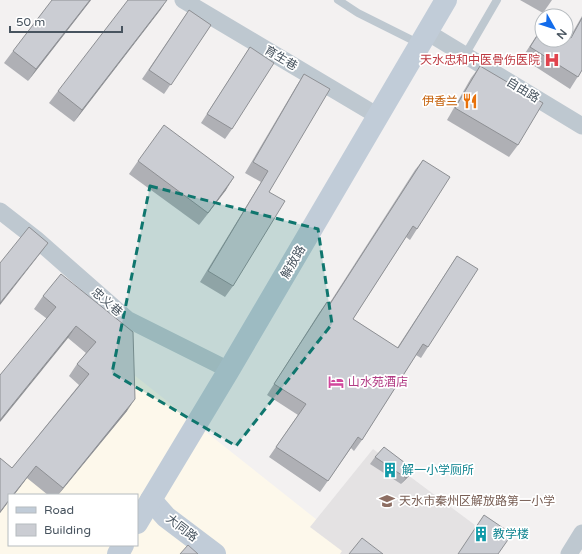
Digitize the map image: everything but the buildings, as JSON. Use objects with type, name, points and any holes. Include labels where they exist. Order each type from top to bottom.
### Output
[{"type":"main road","name":"解放路","points":[[138,521],[229,370],[446,0]]},
{"type":"main road","name":"大同路","points":[[151,500],[166,517],[215,554]]},
{"type":"street","name":"育生巷","points":[[184,0],[378,116]]},
{"type":"street","name":"自由路","points":[[424,38],[465,55],[582,126]]},
{"type":"street","name":"忠义巷","points":[[0,211],[36,239],[127,319],[229,370]]},
{"type":"street","points":[[569,554],[582,533]]},
{"type":"lane","points":[[338,0],[358,13],[424,38]]},
{"type":"lane","points":[[465,55],[497,0]]},
{"type":"highlighted area","points":[[150,186],[318,229],[332,324],[236,446],[112,373]]},
{"type":"shaded area","points":[[124,367],[360,554],[0,554],[0,508],[8,498],[8,546],[138,546],[138,494],[12,494]]},
{"type":"shaded area","name":"天水市秦州区解放路第一小学","points":[[373,449],[503,546],[498,554],[340,554],[342,551],[310,527]]},
{"type":"place","name":"天水忠和中医骨伤医院","points":[[552,60]]},
{"type":"place","name":"伊香兰","points":[[470,101]]},
{"type":"place","name":"山水苑酒店","points":[[336,382]]},
{"type":"place","name":"解一小学厕所","points":[[390,470]]},
{"type":"place","name":"天水市秦州区解放路第一小学","points":[[387,501]]},
{"type":"place","name":"教学楼","points":[[481,534]]}]
